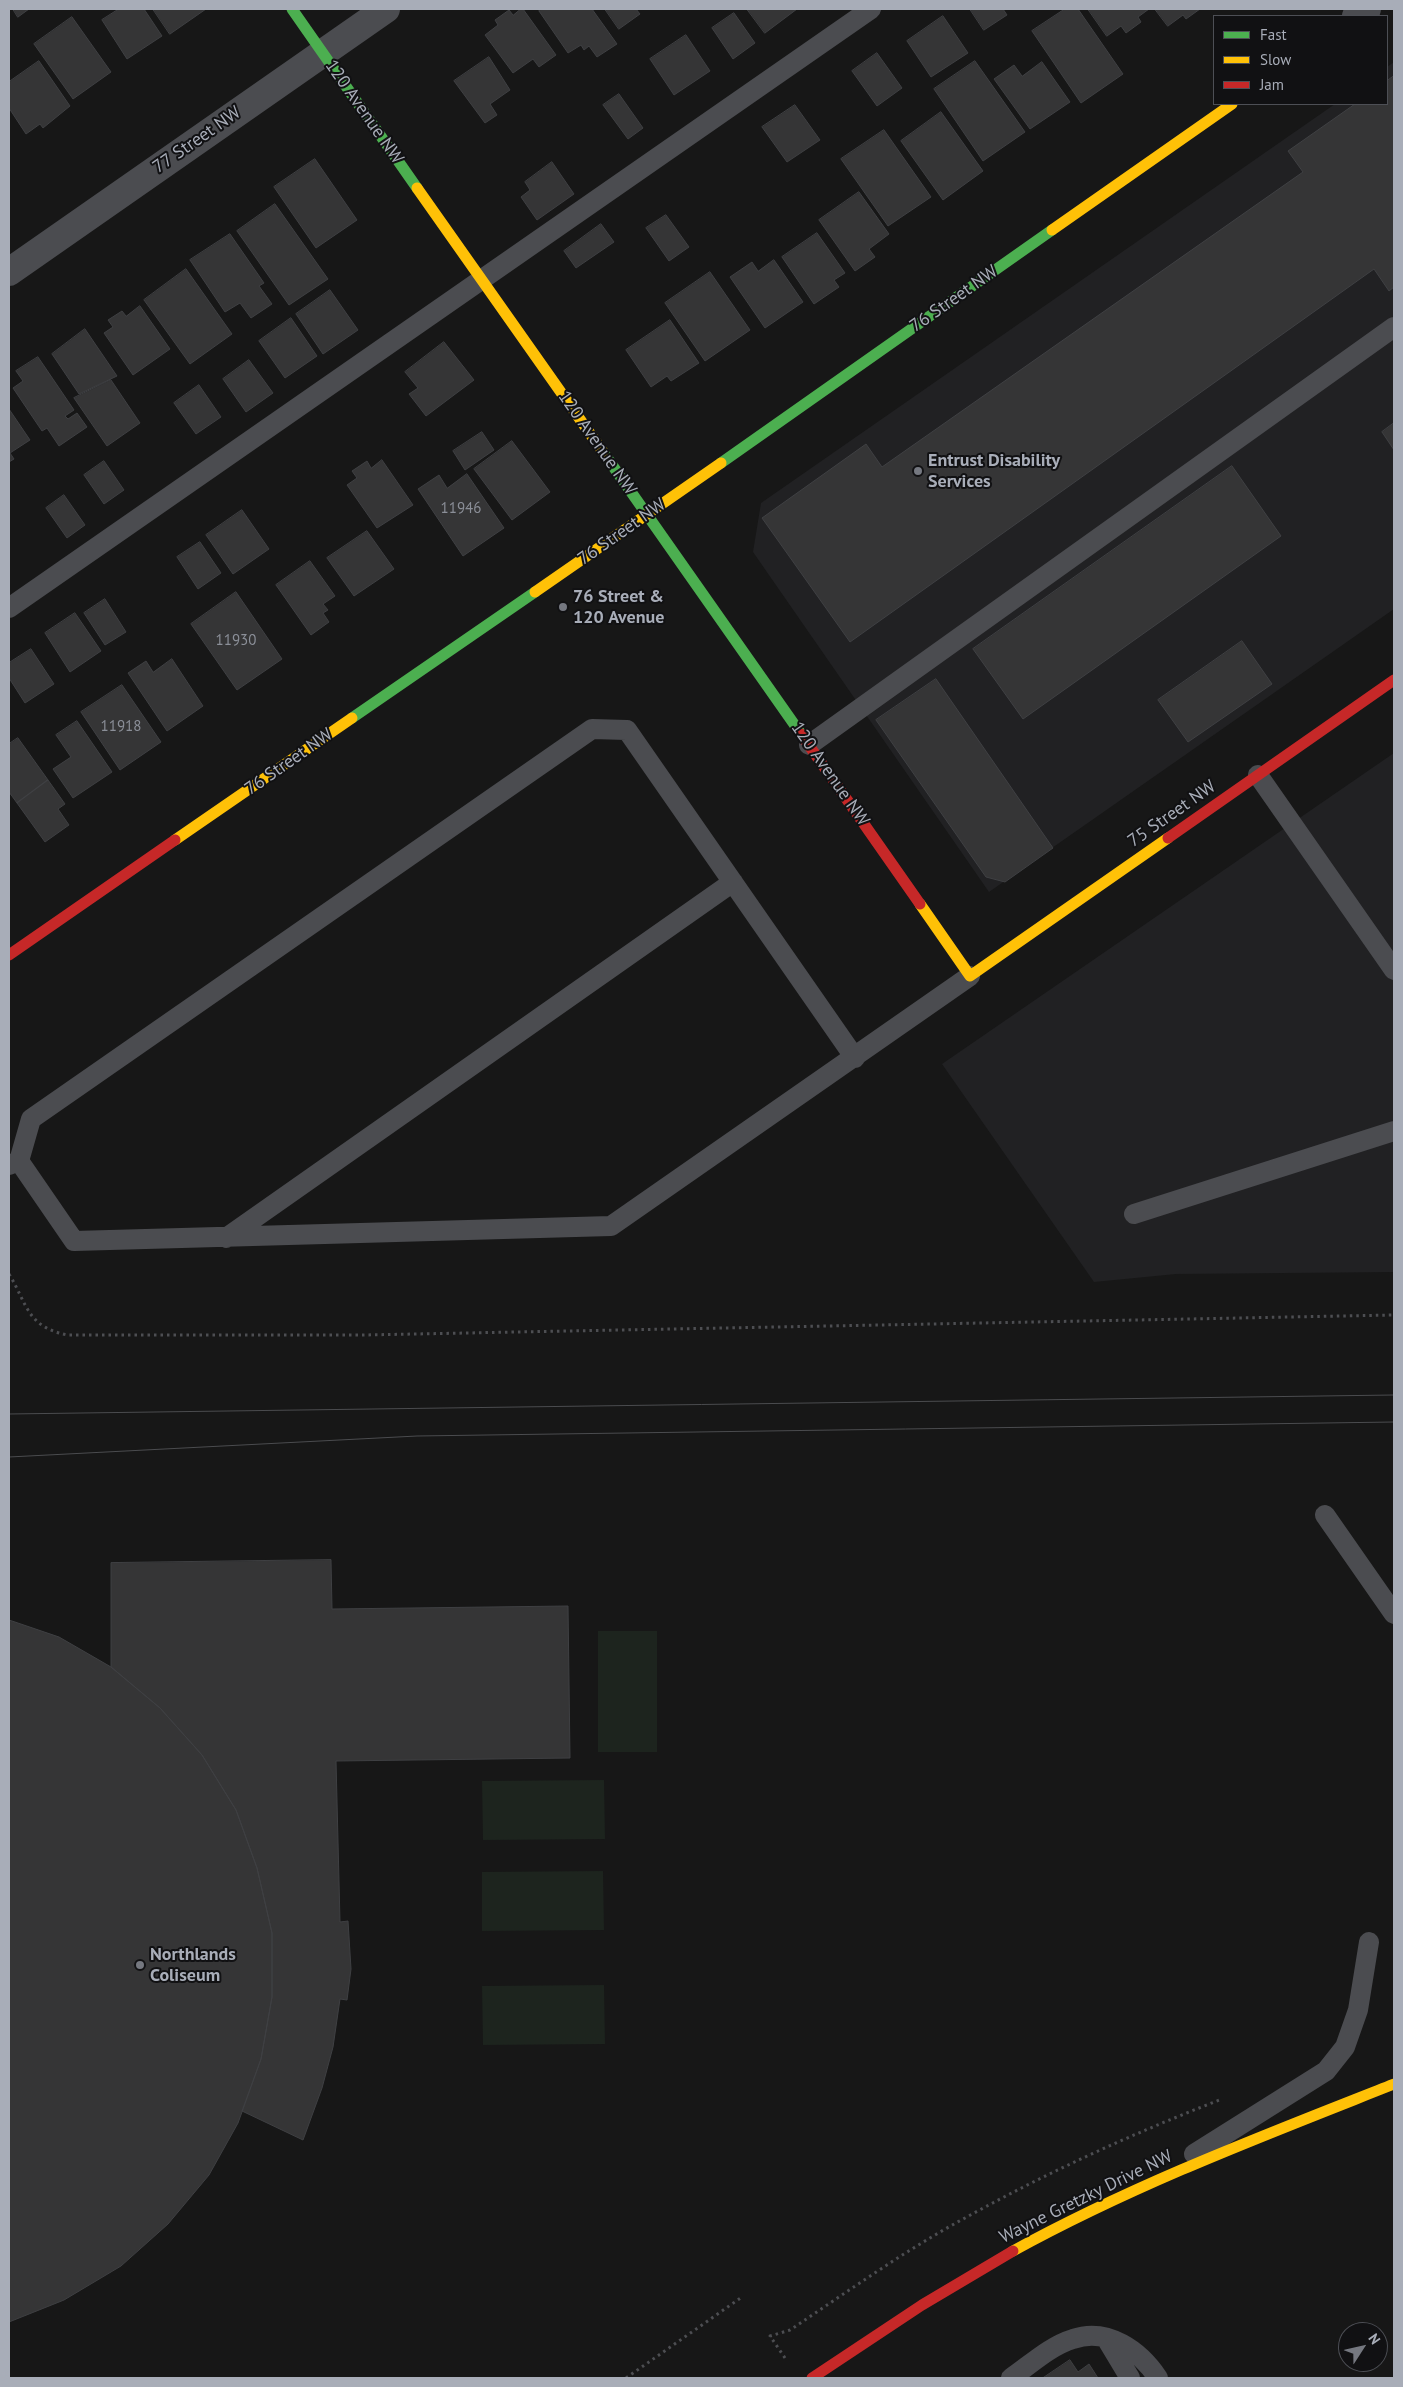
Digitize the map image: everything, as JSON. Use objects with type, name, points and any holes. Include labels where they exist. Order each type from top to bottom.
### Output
[{"type":"street","name":"120 Avenue NW","points":[[292,9],[648,514],[970,976]]},
{"type":"street","name":"77 Street NW","points":[[9,272],[386,9]]},
{"type":"street","name":"76 Street NW","points":[[9,955],[648,514],[1231,105]]},
{"type":"street","name":"75 Street NW","points":[[970,976],[1394,680]]},
{"type":"street","name":"Wayne Gretzky Drive NW","points":[[812,2378],[882,2330],[1036,2238],[1142,2186],[1394,2084]]},
{"type":"lane","points":[[9,608],[871,9]]},
{"type":"lane","points":[[809,745],[1394,326]]},
{"type":"lane","points":[[855,1058],[627,730],[592,729],[31,1119],[14,1163],[74,1241],[611,1226],[855,1058],[970,976]]},
{"type":"lane","points":[[1258,775],[1394,970]]},
{"type":"lane","points":[[226,1238],[733,882]]},
{"type":"lane","points":[[1134,1214],[1394,1130]]},
{"type":"lane","points":[[1325,1515],[1394,1614]]},
{"type":"lane","points":[[1142,2186],[1326,2071],[1346,2047],[1358,2010],[1369,1942]]},
{"type":"lane","points":[[1011,2378],[1058,2346],[1074,2338],[1106,2338],[1124,2343],[1158,2378]]},
{"type":"lane","points":[[1106,2338],[1130,2378]]},
{"type":"path","points":[[9,1274],[30,1314],[36,1321],[42,1327],[67,1335],[373,1334],[1394,1315]]},
{"type":"path","points":[[770,2336],[790,2330],[908,2251],[965,2218],[1071,2163],[1159,2123],[1224,2098]]},
{"type":"path","points":[[626,2378],[742,2297]]},
{"type":"shaded area","points":[[1394,62],[1394,609],[989,892],[753,552],[761,503],[1334,105],[1388,105],[1388,66]]},
{"type":"shaded area","points":[[1394,753],[1394,1272],[1176,1274],[1094,1282],[942,1064]]},
{"type":"shaded area","points":[[598,1631],[657,1631],[657,1752],[598,1752]]},
{"type":"shaded area","points":[[604,1780],[605,1839],[483,1840],[482,1781]]},
{"type":"shaded area","points":[[603,1871],[604,1930],[482,1931],[482,1872]]},
{"type":"shaded area","points":[[604,1985],[605,2044],[483,2045],[482,1986]]},
{"type":"building","points":[[13,9],[29,9],[18,17]]},
{"type":"building","points":[[119,9],[144,9],[162,36],[127,59],[102,20]]},
{"type":"building","points":[[153,9],[206,9],[170,34]]},
{"type":"building","points":[[523,9],[556,55],[539,67],[533,59],[513,73],[485,35],[498,25],[495,20],[509,10],[513,15]]},
{"type":"building","points":[[542,9],[592,9],[617,44],[597,57],[589,46],[584,50],[581,45],[568,53],[539,11]]},
{"type":"building","points":[[605,9],[636,9],[640,14],[619,29]]},
{"type":"building","points":[[747,9],[797,9],[765,33]]},
{"type":"building","points":[[970,9],[1003,9],[1007,15],[984,30]]},
{"type":"building","points":[[1065,9],[1078,9],[1123,74],[1081,103],[1032,31]]},
{"type":"building","points":[[1088,9],[1149,9],[1138,17],[1141,22],[1126,33],[1121,26],[1107,36]]},
{"type":"building","points":[[1155,9],[1200,9],[1186,19],[1183,15],[1168,26]]},
{"type":"building","points":[[734,13],[755,43],[733,59],[712,28]]},
{"type":"building","points":[[943,16],[968,53],[931,77],[907,41]]},
{"type":"building","points":[[72,17],[111,72],[73,99],[34,44]]},
{"type":"building","points":[[686,35],[710,71],[674,95],[650,59]]},
{"type":"building","points":[[877,53],[902,88],[877,106],[852,71]]},
{"type":"building","points":[[489,57],[510,90],[490,104],[497,115],[485,123],[454,81]]},
{"type":"building","points":[[39,61],[70,106],[43,128],[40,124],[26,134],[9,108],[9,82]]},
{"type":"building","points":[[975,61],[1025,132],[983,161],[934,89]]},
{"type":"building","points":[[1042,62],[1070,102],[1030,129],[994,79],[1014,65],[1022,76]]},
{"type":"building","points":[[1394,76],[1394,287],[1389,291],[1374,269],[850,642],[762,518],[866,444],[882,467],[1303,172],[1288,151],[1354,105],[1388,105],[1388,80]]},
{"type":"building","points":[[619,94],[643,128],[628,139],[603,105]]},
{"type":"building","points":[[795,105],[820,140],[787,162],[762,127]]},
{"type":"building","points":[[941,112],[983,171],[943,200],[901,141]]},
{"type":"building","points":[[884,130],[931,197],[888,226],[841,159]]},
{"type":"building","points":[[315,159],[357,220],[316,248],[274,187]]},
{"type":"building","points":[[552,162],[574,194],[537,220],[521,197],[530,190],[525,182]]},
{"type":"building","points":[[859,192],[889,234],[869,249],[875,257],[855,271],[819,220]]},
{"type":"building","points":[[275,204],[328,279],[289,305],[237,231]]},
{"type":"building","points":[[666,215],[689,247],[669,261],[646,228]]},
{"type":"building","points":[[601,224],[614,242],[576,268],[564,251]]},
{"type":"building","points":[[817,233],[845,273],[834,280],[839,287],[814,304],[782,257]]},
{"type":"building","points":[[230,234],[264,283],[259,286],[272,304],[251,318],[240,303],[225,312],[190,260]]},
{"type":"building","points":[[774,260],[803,302],[765,328],[730,277],[752,262],[758,271]]},
{"type":"building","points":[[186,269],[232,334],[190,364],[144,300]]},
{"type":"building","points":[[710,272],[750,330],[705,361],[665,303]]},
{"type":"building","points":[[330,290],[358,330],[323,354],[296,314]]},
{"type":"building","points":[[140,306],[170,349],[133,375],[104,333],[113,327],[108,320],[122,311],[126,316]]},
{"type":"building","points":[[291,318],[317,356],[285,378],[259,341]]},
{"type":"building","points":[[670,320],[699,363],[671,381],[667,376],[651,387],[626,350]]},
{"type":"building","points":[[85,329],[117,376],[79,394],[52,354]]},
{"type":"building","points":[[444,342],[474,380],[426,416],[409,394],[418,388],[405,372]]},
{"type":"building","points":[[38,357],[74,410],[65,416],[68,419],[77,413],[87,427],[59,446],[47,428],[42,431],[13,388],[23,381],[16,371]]},
{"type":"building","points":[[249,360],[273,393],[246,412],[223,379]]},
{"type":"building","points":[[111,380],[140,423],[107,446],[74,398]]},
{"type":"building","points":[[199,385],[221,417],[196,434],[174,403]]},
{"type":"building","points":[[9,409],[30,440],[10,453],[14,459],[9,462]]},
{"type":"building","points":[[1394,423],[1394,450],[1382,432]]},
{"type":"building","points":[[482,432],[494,450],[465,470],[453,451]]},
{"type":"building","points":[[512,441],[550,492],[512,520],[474,469]]},
{"type":"building","points":[[382,460],[413,505],[377,528],[347,485],[357,478],[352,471],[367,461],[371,468]]},
{"type":"building","points":[[104,461],[124,490],[104,504],[84,475]]},
{"type":"building","points":[[1232,466],[1281,536],[1023,719],[973,649]]},
{"type":"building","points":[[467,474],[504,528],[463,556],[418,489],[439,475],[447,488]]},
{"type":"building","points":[[64,495],[85,525],[67,538],[46,508]]},
{"type":"building","points":[[242,510],[269,549],[233,574],[206,535]]},
{"type":"building","points":[[367,531],[394,569],[354,596],[327,558]]},
{"type":"building","points":[[200,542],[221,573],[198,589],[177,557]]},
{"type":"building","points":[[310,561],[335,596],[323,604],[328,610],[323,613],[329,622],[311,635],[276,585]]},
{"type":"building","points":[[236,592],[282,659],[237,690],[191,624]]},
{"type":"building","points":[[105,599],[126,632],[105,645],[84,613]]},
{"type":"building","points":[[75,613],[101,651],[70,672],[45,633]]},
{"type":"building","points":[[1242,641],[1272,684],[1188,742],[1158,700]]},
{"type":"building","points":[[31,649],[54,684],[25,703],[9,678],[9,663]]},
{"type":"building","points":[[172,659],[203,706],[167,731],[128,673],[146,661],[153,672]]},
{"type":"building","points":[[936,679],[1053,848],[1005,882],[986,877],[876,720]]},
{"type":"building","points":[[122,685],[161,742],[120,770],[81,712]]},
{"type":"building","points":[[77,721],[112,772],[73,798],[53,769],[71,757],[56,735]]},
{"type":"building","points":[[18,738],[48,780],[17,803],[9,792],[9,744]]},
{"type":"building","points":[[48,780],[65,804],[58,809],[69,825],[45,842],[17,803]]},
{"type":"building","points":[[331,1560],[332,1609],[568,1606],[570,1758],[336,1761],[340,1922],[348,1921],[351,1969],[347,2000],[340,1999],[333,2047],[322,2088],[303,2140],[242,2111],[261,2059],[272,1997],[272,1933],[257,1868],[236,1810],[202,1755],[160,1708],[111,1667],[111,1563]]},
{"type":"building","name":"Northlands Coliseum","points":[[9,1620],[59,1637],[111,1667],[160,1708],[202,1755],[236,1810],[257,1868],[272,1933],[272,1997],[261,2059],[238,2123],[209,2175],[168,2224],[121,2266],[64,2300],[9,2322]]},
{"type":"building","points":[[1070,2360],[1078,2372],[1089,2364],[1098,2378],[1043,2378]]},
{"type":"tram line","points":[[9,1414],[1394,1395]]},
{"type":"tram line","points":[[9,1457],[417,1436],[1394,1422]]},
{"type":"traffic: fast","points":[[292,9],[417,188]]},
{"type":"traffic: fast","points":[[721,463],[1052,230]]},
{"type":"traffic: fast","points":[[603,452],[801,734]]},
{"type":"traffic: fast","points":[[352,718],[535,592]]},
{"type":"traffic: slow","points":[[1052,230],[1231,105]]},
{"type":"traffic: slow","points":[[417,188],[603,452]]},
{"type":"traffic: slow","points":[[535,592],[721,463]]},
{"type":"traffic: slow","points":[[175,840],[352,718]]},
{"type":"traffic: slow","points":[[920,904],[970,976],[1168,838]]},
{"type":"traffic: slow","points":[[1013,2251],[1153,2182],[1394,2084]]},
{"type":"traffic: jam","points":[[1168,838],[1394,680]]},
{"type":"traffic: jam","points":[[801,734],[920,904]]},
{"type":"traffic: jam","points":[[9,955],[175,840]]},
{"type":"traffic: jam","points":[[812,2378],[922,2305],[1013,2251]]},
{"type":"place","name":"Entrust Disability Services","points":[[918,471]]},
{"type":"place","name":"76 Street & 120 Avenue","points":[[563,607]]},
{"type":"place","name":"Northlands Coliseum","points":[[140,1965]]}]
